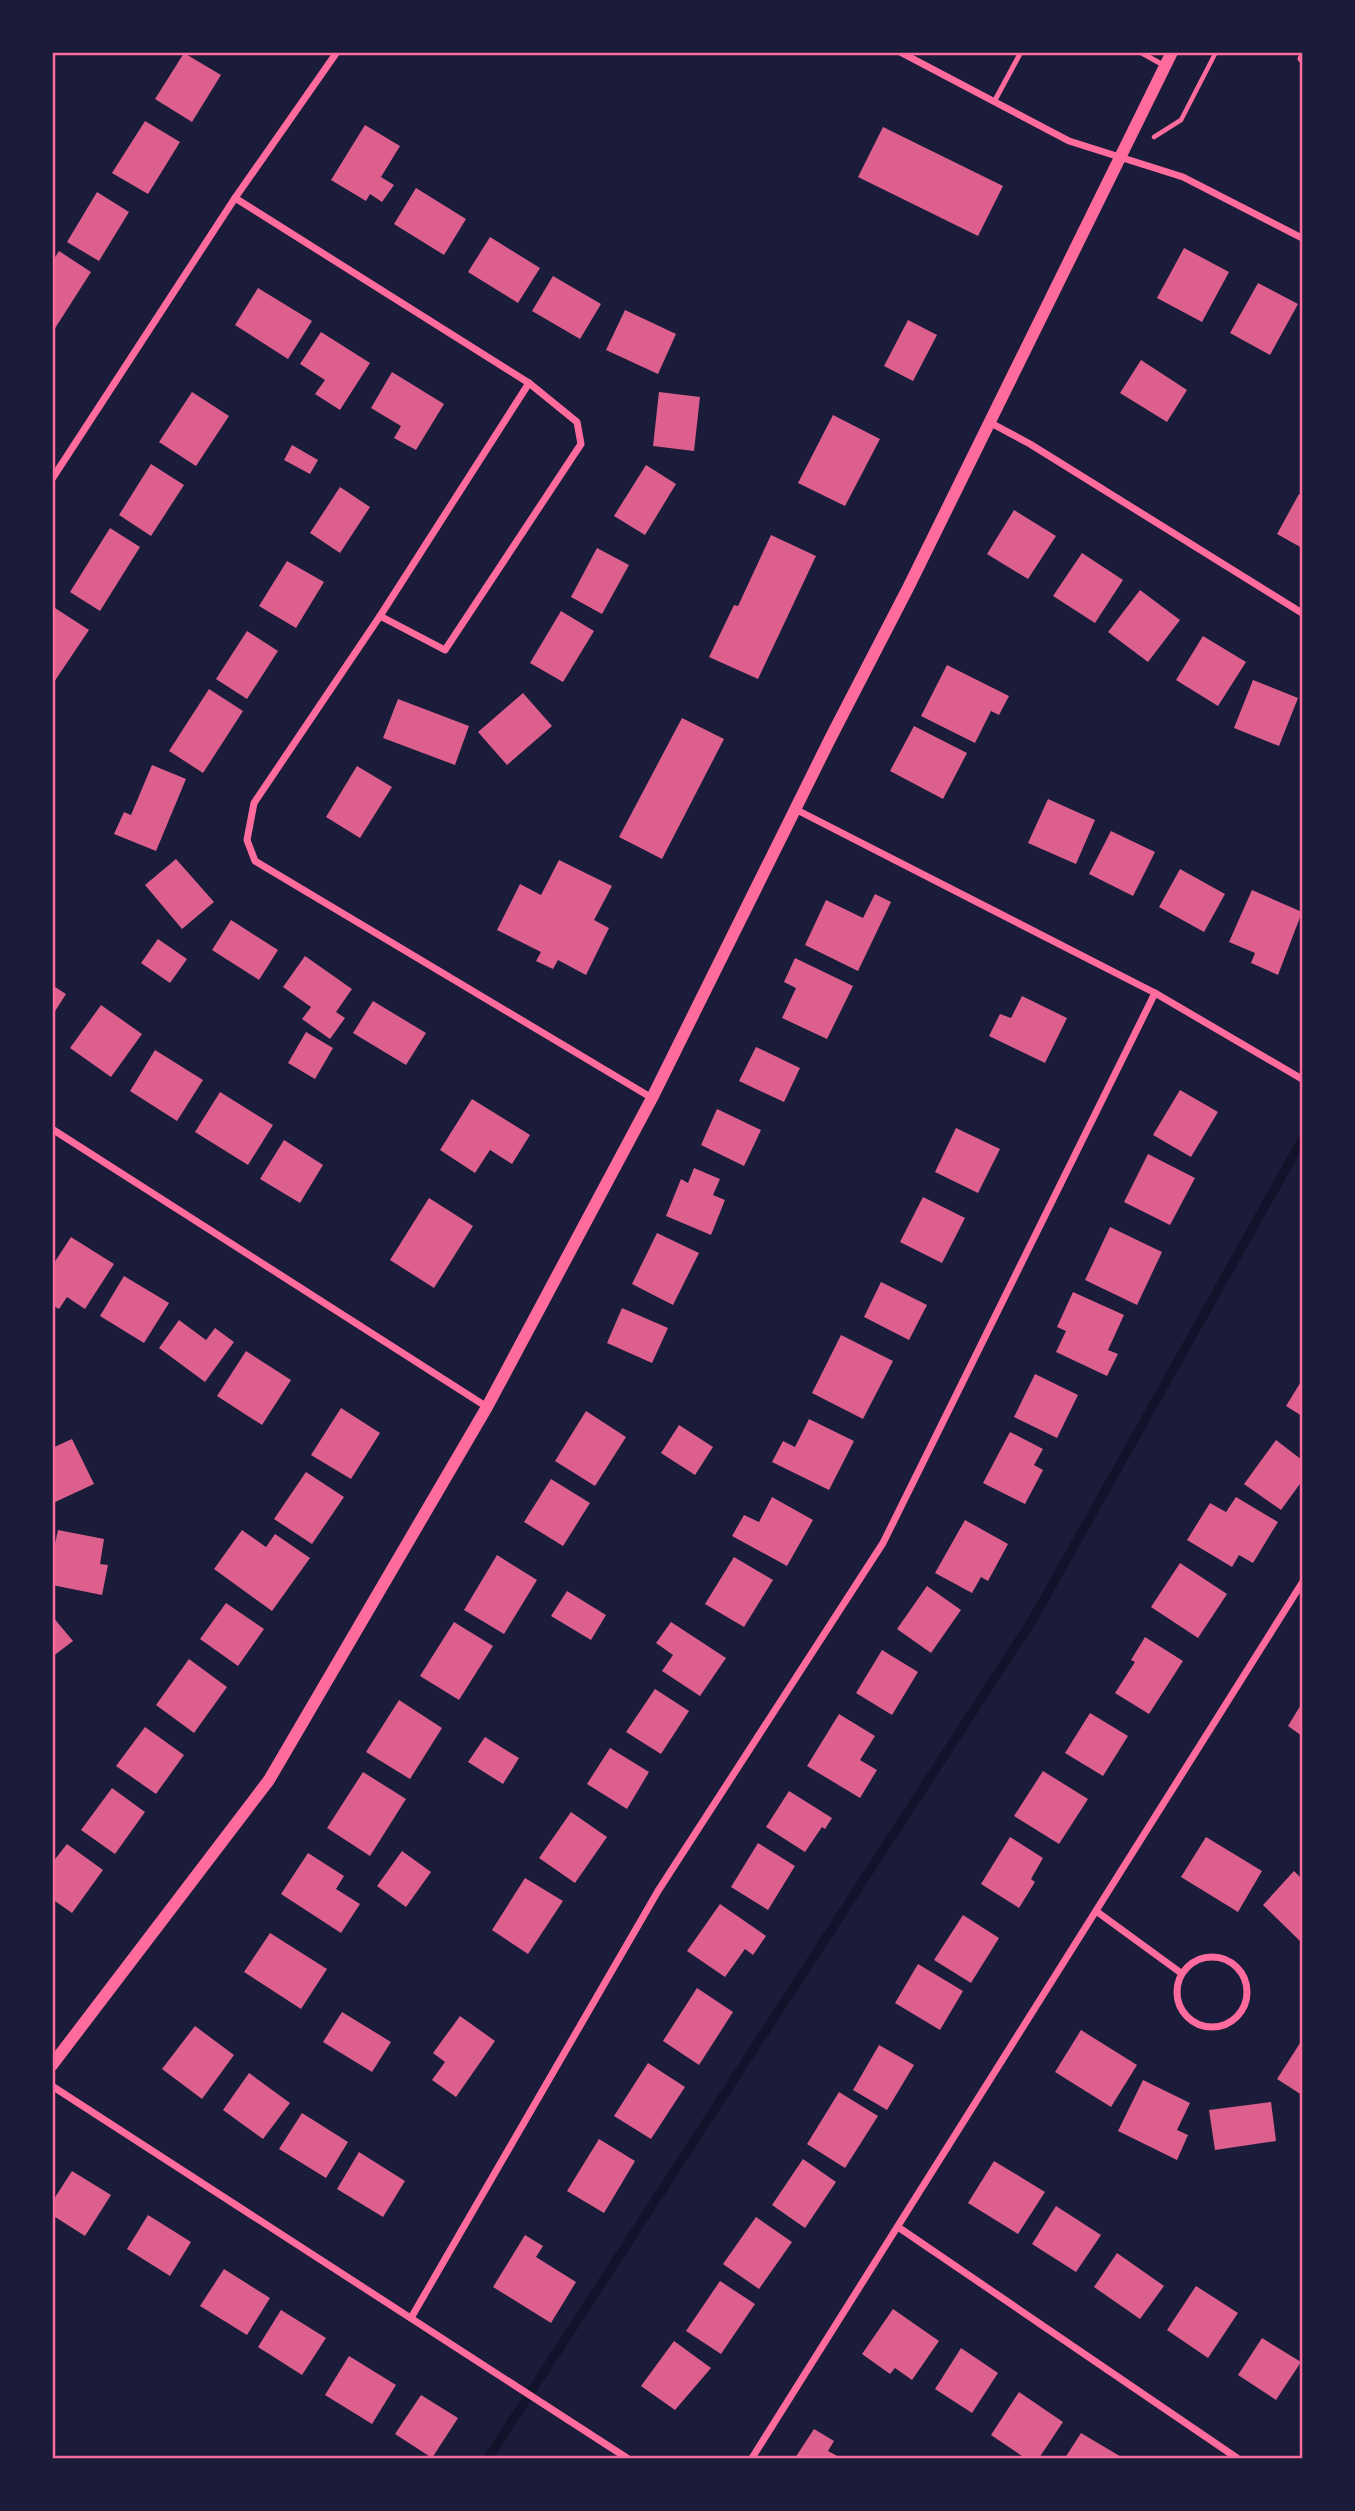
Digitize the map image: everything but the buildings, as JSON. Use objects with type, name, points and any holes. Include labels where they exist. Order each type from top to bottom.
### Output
[{"type":"street","points":[[52,479],[235,198],[337,52]]},
{"type":"street","points":[[900,52],[1069,141],[1183,177],[1303,238]]},
{"type":"street","points":[[52,2065],[270,1780],[487,1407],[652,1098],[908,588],[1172,52]]},
{"type":"street","points":[[235,198],[529,383],[577,422],[581,443],[445,650],[380,616]]},
{"type":"street","points":[[529,383],[380,616],[254,803],[247,840],[255,861],[652,1098]]},
{"type":"street","points":[[989,422],[1030,444],[1303,613]]},
{"type":"street","points":[[795,809],[1155,993],[1303,1079]]},
{"type":"street","points":[[411,2318],[658,1891],[883,1543],[1155,993]]},
{"type":"street","points":[[52,1129],[487,1407]]},
{"type":"street","points":[[752,2459],[1303,1583]]},
{"type":"street","points":[[1096,1911],[1181,1973]]},
{"type":"street","points":[[1200,1958],[1225,1958],[1243,1975],[1247,1986],[1242,2010],[1223,2025],[1212,2027],[1192,2021],[1178,2004],[1176,1994],[1181,1973],[1200,1958]]},
{"type":"street","points":[[52,2086],[627,2459]]},
{"type":"street","points":[[898,2227],[1237,2459]]},
{"type":"lane","points":[[994,102],[1021,52]]},
{"type":"lane","points":[[1140,52],[1165,66]]},
{"type":"lane","points":[[1303,54],[1300,59],[1303,61]]},
{"type":"path","points":[[1181,120],[1216,52]]},
{"type":"waterway","points":[[488,2458],[1033,1619],[1302,1140]]}]
